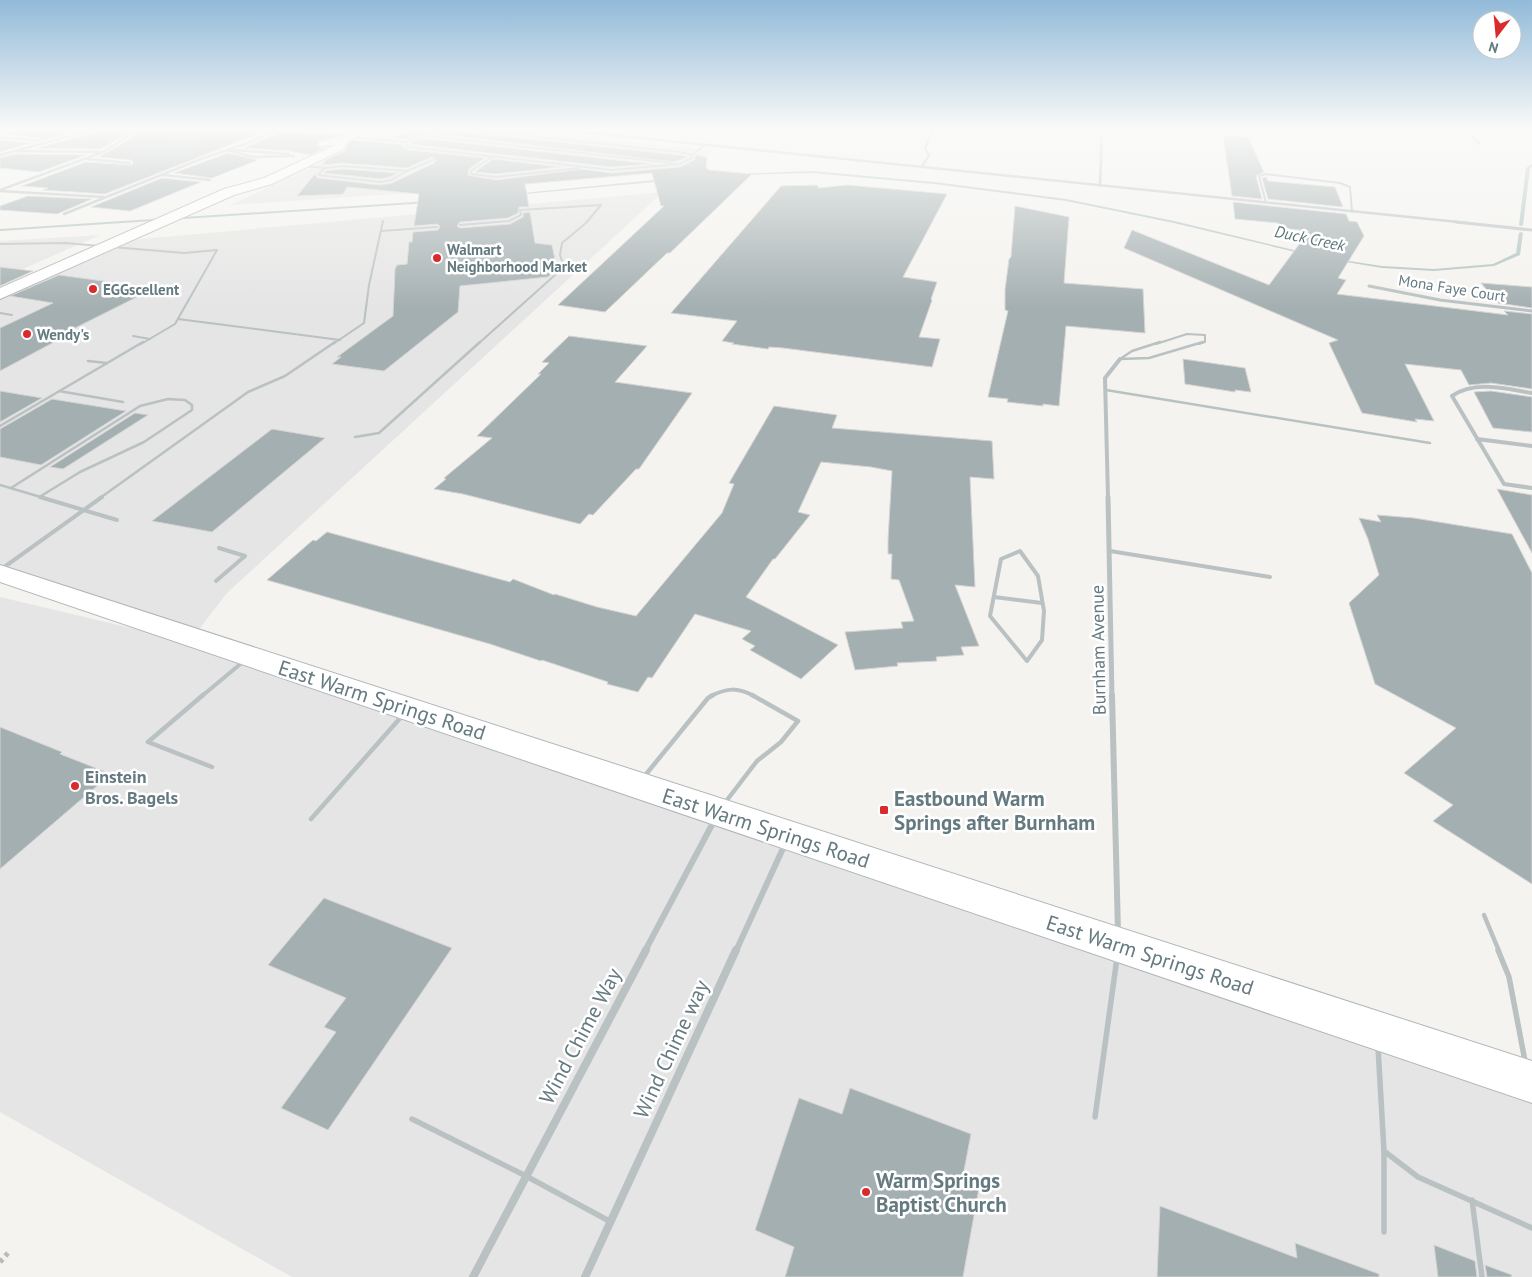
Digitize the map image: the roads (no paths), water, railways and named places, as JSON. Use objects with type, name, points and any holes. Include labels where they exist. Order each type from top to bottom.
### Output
[{"type":"main road","points":[[229,192],[233,189]]},
{"type":"main road","points":[[0,294],[186,210],[240,189]]},
{"type":"main road","name":"East Warm Springs Road","points":[[0,572],[1530,1081]]},
{"type":"street","points":[[64,214],[127,189]]},
{"type":"street","points":[[1125,189],[1532,230]]},
{"type":"street","points":[[0,190],[106,197]]},
{"type":"street","name":"Mona Faye Court","points":[[1369,286],[1432,298],[1532,311]]},
{"type":"street","name":"Burnham Avenue","points":[[1118,945],[1105,378],[1120,359]]},
{"type":"street","points":[[1532,393],[1475,386],[1462,389],[1452,396],[1504,484],[1532,488]]},
{"type":"street","points":[[1477,439],[1532,446]]},
{"type":"street","name":"Wind Chime Way","points":[[473,1277],[719,812]]},
{"type":"street","name":"Wind Chime way","points":[[586,1277],[789,835]]},
{"type":"lane","points":[[1262,189],[1266,203]]},
{"type":"lane","points":[[1350,189],[1352,212]]},
{"type":"lane","points":[[355,437],[379,433],[564,267],[560,255],[562,244],[586,223],[601,205],[520,210],[521,215],[509,222],[460,225]]},
{"type":"lane","points":[[0,572],[85,508],[248,392],[285,376],[364,323],[369,285],[383,220]]},
{"type":"lane","points":[[381,231],[437,227]]},
{"type":"lane","points":[[0,244],[66,243],[184,253],[217,250],[175,324],[0,426]]},
{"type":"lane","points":[[0,313],[12,315]]},
{"type":"lane","points":[[178,319],[340,340]]},
{"type":"lane","points":[[1187,334],[1205,335],[1205,342],[1149,358],[1120,359],[1132,351],[1187,334]]},
{"type":"lane","points":[[133,336],[150,339]]},
{"type":"lane","points":[[88,361],[108,363]]},
{"type":"lane","points":[[1106,390],[1430,443]]},
{"type":"lane","points":[[59,391],[123,402]]},
{"type":"lane","points":[[12,488],[140,406],[152,401],[168,399],[185,400],[192,405],[192,410],[144,442],[80,472],[41,496]]},
{"type":"lane","points":[[0,485],[85,508],[118,520]]},
{"type":"lane","points":[[216,581],[245,556],[220,548]]},
{"type":"lane","points":[[1020,551],[1038,576],[1044,611],[1042,640],[1027,661],[990,616],[994,597],[1001,559],[1020,551]]},
{"type":"lane","points":[[1110,551],[1270,577]]},
{"type":"lane","points":[[994,597],[1042,603]]},
{"type":"lane","points":[[212,767],[148,742],[249,656]]},
{"type":"lane","points":[[637,785],[708,698],[726,689],[744,691],[798,720],[781,742],[757,761],[719,812]]},
{"type":"lane","points":[[311,819],[408,709]]},
{"type":"lane","points":[[1484,915],[1509,976],[1530,1081]]},
{"type":"lane","points":[[1095,1117],[1118,945]]},
{"type":"lane","points":[[1377,1030],[1384,1151],[1384,1232]]},
{"type":"lane","points":[[412,1119],[526,1176],[611,1222]]},
{"type":"lane","points":[[1384,1151],[1418,1177],[1532,1228]]},
{"type":"lane","points":[[1472,1200],[1482,1277]]},
{"type":"waterway","name":"Duck Creek","points":[[515,194],[573,189]]},
{"type":"waterway","name":"Duck Creek","points":[[977,189],[1066,200],[1174,222],[1304,253]]},
{"type":"waterway","name":"Duck Creek","points":[[1521,225],[1525,189]]},
{"type":"waterway","name":"Duck Creek","points":[[0,230],[428,202]]},
{"type":"waterway","name":"Duck Creek","points":[[1336,260],[1382,267],[1434,270],[1494,265],[1518,254],[1521,233]]},
{"type":"place","name":"Walmart Neighborhood Market","points":[[437,258]]},
{"type":"place","name":"EGGscellent","points":[[93,289]]},
{"type":"place","name":"Wendy's","points":[[27,334]]},
{"type":"place","name":"Einstein Bros. Bagels","points":[[75,786]]},
{"type":"place","name":"Eastbound Warm Springs after Burnham","points":[[884,810]]},
{"type":"place","name":"Warm Springs Baptist Church","points":[[866,1192]]}]
